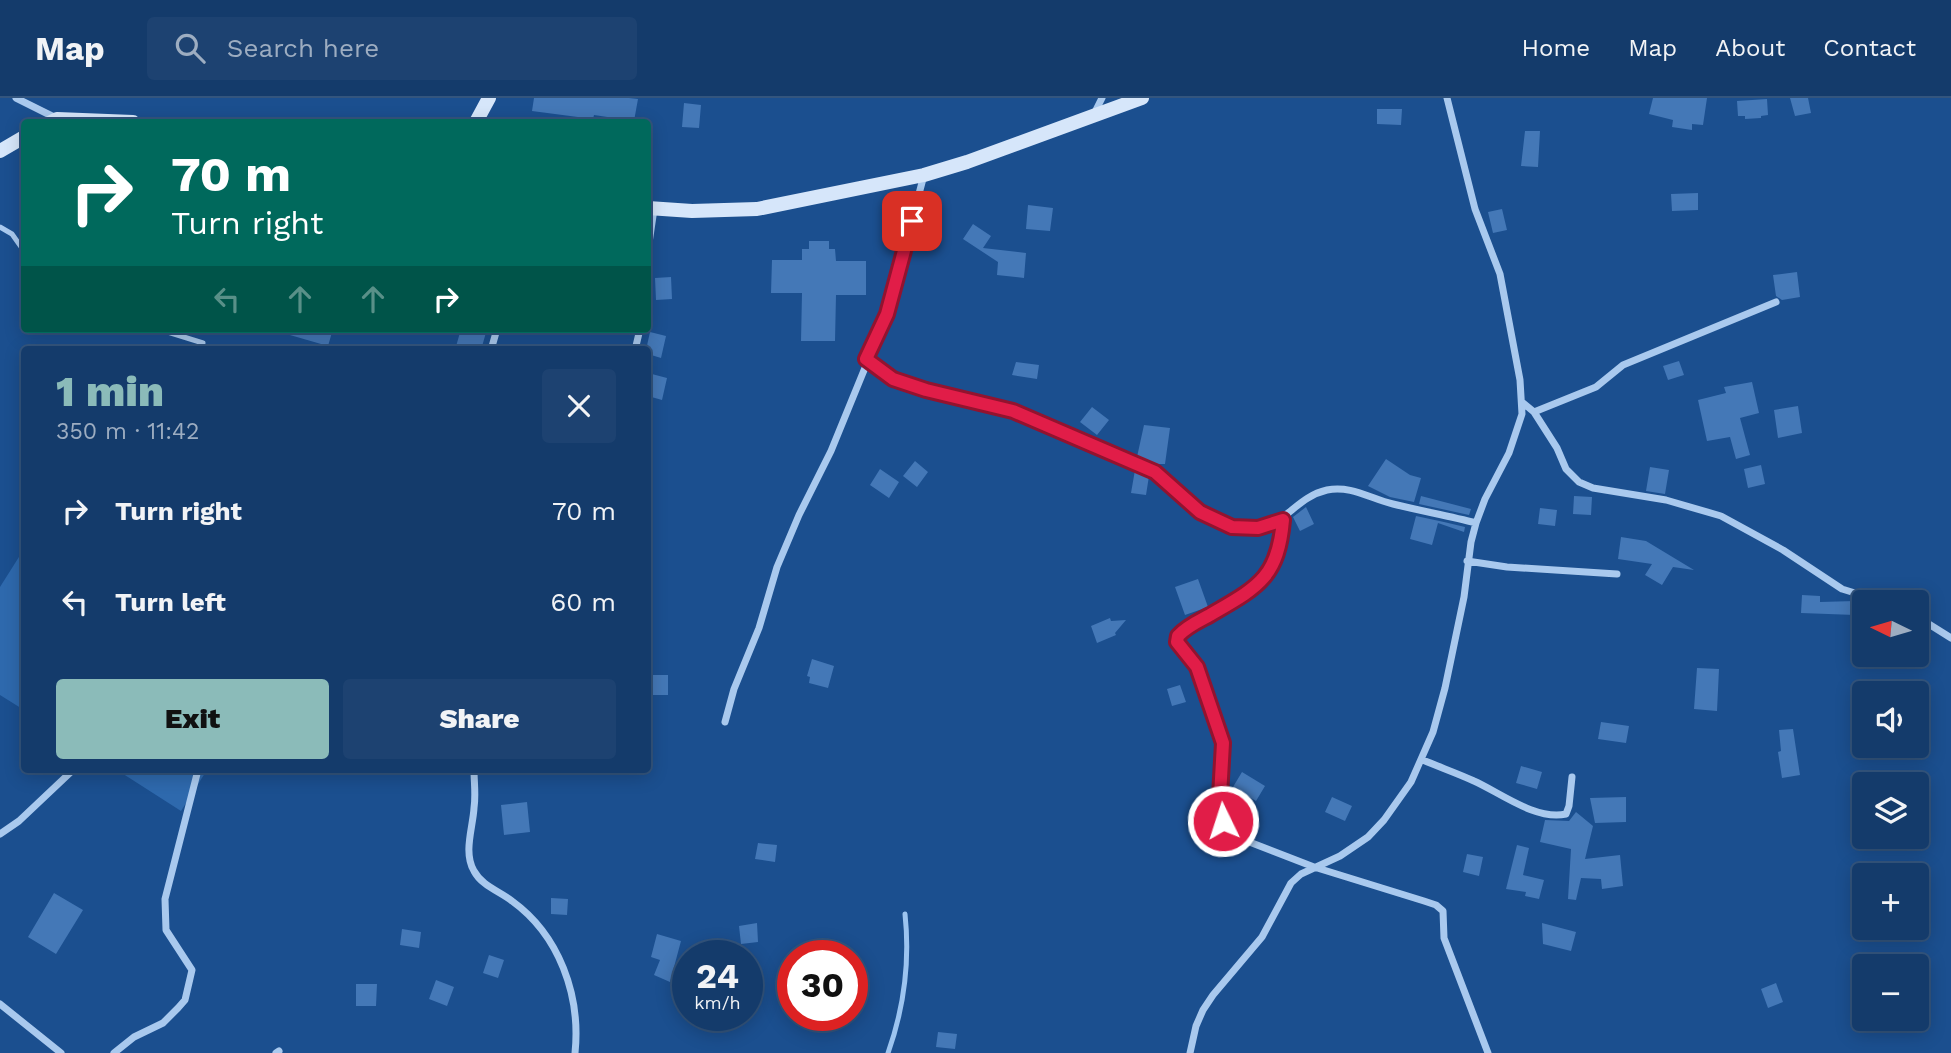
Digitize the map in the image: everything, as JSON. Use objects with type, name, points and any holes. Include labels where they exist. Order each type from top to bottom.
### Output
[{"type":"street","points":[[16,98],[51,119]]},
{"type":"street","points":[[478,119],[489,98]]},
{"type":"street","points":[[1092,117],[1102,98]]},
{"type":"street","points":[[651,209],[757,209],[924,175],[1142,98]]},
{"type":"street","points":[[1190,1053],[1196,1026],[1213,996],[1262,937],[1290,883],[1314,867],[1340,856],[1368,837],[1384,820],[1423,760],[1445,688],[1476,523],[1509,453],[1522,414],[1523,402],[1500,274],[1475,208],[1447,98]]},
{"type":"street","points":[[0,151],[21,139]]},
{"type":"street","points":[[725,722],[734,689],[759,628],[777,567],[799,514],[831,451],[866,359],[887,314],[924,175]]},
{"type":"street","points":[[1534,412],[1596,387],[1623,365],[1776,302]]},
{"type":"street","points":[[866,359],[893,379],[926,390],[1013,411],[1155,472],[1200,512],[1232,527],[1258,528],[1283,520],[1297,504],[1311,496],[1326,490],[1342,489],[1476,523]]},
{"type":"street","points":[[1523,402],[1534,412],[1557,448],[1566,469],[1579,482],[1594,488],[1666,500],[1721,516],[1783,550],[1842,589],[1852,592]]},
{"type":"street","points":[[1283,520],[1278,554],[1263,579],[1178,636],[1177,642],[1197,667],[1223,743],[1220,796],[1223,821],[1230,832],[1239,838],[1314,867],[1424,901],[1443,911],[1444,938],[1488,1053]]},
{"type":"street","points":[[1467,561],[1507,567],[1617,574]]},
{"type":"street","points":[[1929,624],[1951,638]]},
{"type":"street","points":[[1423,760],[1476,782],[1520,806],[1558,816],[1566,814],[1569,807],[1572,777]]},
{"type":"street","points":[[0,834],[19,821],[70,773]]},
{"type":"street","points":[[114,1053],[134,1037],[163,1023],[185,1000],[192,970],[166,930],[165,899],[197,773]]},
{"type":"street","points":[[474,773],[475,806],[469,850],[473,870],[486,885],[512,901],[533,919],[560,957],[572,993],[575,1053]]},
{"type":"street","points":[[0,1004],[61,1053]]},
{"type":"lane","points":[[0,227],[12,234],[21,247]]},
{"type":"lane","points":[[171,333],[202,343]]},
{"type":"shaded area","points":[[21,554],[21,708],[0,695],[0,587]]},
{"type":"shaded area","points":[[122,773],[205,773],[181,811]]},
{"type":"building","points":[[534,98],[638,99],[634,119],[594,115],[593,119],[532,111]]},
{"type":"building","points":[[1653,98],[1707,98],[1703,125],[1692,124],[1692,130],[1672,127],[1673,120],[1649,114]]},
{"type":"building","points":[[1790,98],[1808,98],[1811,113],[1795,116]]},
{"type":"building","points":[[1767,99],[1768,115],[1745,119],[1745,116],[1738,116],[1737,101]]},
{"type":"building","points":[[684,103],[701,105],[699,128],[682,127]]},
{"type":"building","points":[[1377,109],[1402,109],[1401,125],[1377,124]]},
{"type":"building","points":[[1525,131],[1540,131],[1538,167],[1521,166]]},
{"type":"building","points":[[1698,193],[1698,210],[1672,211],[1671,194]]},
{"type":"building","points":[[1028,205],[1053,208],[1050,231],[1026,229]]},
{"type":"building","points":[[1502,209],[1507,230],[1493,233],[1488,212]]},
{"type":"building","points":[[973,224],[991,236],[983,248],[1026,253],[1024,278],[997,275],[998,262],[963,239]]},
{"type":"building","points":[[809,241],[829,241],[829,249],[835,249],[836,261],[866,261],[866,295],[836,295],[835,341],[801,341],[802,293],[771,293],[772,260],[802,260],[802,249],[809,249]]},
{"type":"building","points":[[1797,272],[1800,297],[1782,300],[1776,296],[1773,275]]},
{"type":"building","points":[[671,277],[672,299],[656,300],[655,278]]},
{"type":"building","points":[[651,332],[666,336],[661,358],[651,355],[651,346],[647,346]]},
{"type":"building","points":[[283,333],[332,333],[328,346]]},
{"type":"building","points":[[460,333],[486,333],[482,346],[456,346]]},
{"type":"building","points":[[1679,361],[1684,375],[1668,380],[1663,366]]},
{"type":"building","points":[[1016,362],[1039,365],[1037,379],[1012,375]]},
{"type":"building","points":[[651,374],[667,378],[662,400],[651,397]]},
{"type":"building","points":[[1752,382],[1759,413],[1740,418],[1750,455],[1736,459],[1730,437],[1707,441],[1698,400],[1726,393],[1724,387]]},
{"type":"building","points":[[1798,406],[1802,433],[1778,438],[1774,410]]},
{"type":"building","points":[[1092,407],[1109,420],[1097,435],[1080,422]]},
{"type":"building","points":[[1144,425],[1170,428],[1165,464],[1151,464],[1137,457]]},
{"type":"building","points":[[1386,459],[1410,475],[1421,478],[1414,502],[1390,497],[1368,486]]},
{"type":"building","points":[[915,461],[928,472],[917,487],[903,476]]},
{"type":"building","points":[[1761,465],[1765,484],[1748,488],[1744,469]]},
{"type":"building","points":[[1650,467],[1669,470],[1665,494],[1646,491]]},
{"type":"building","points":[[880,469],[899,482],[889,498],[870,485]]},
{"type":"building","points":[[1135,470],[1149,476],[1146,495],[1131,493]]},
{"type":"building","points":[[1421,496],[1471,509],[1469,515],[1419,504]]},
{"type":"building","points":[[1574,496],[1592,497],[1591,515],[1573,514]]},
{"type":"building","points":[[1306,507],[1314,524],[1300,531],[1293,517]]},
{"type":"building","points":[[1540,508],[1557,510],[1555,526],[1538,524]]},
{"type":"building","points":[[1416,516],[1465,527],[1464,532],[1438,523],[1432,545],[1410,539]]},
{"type":"building","points":[[1621,537],[1646,541],[1694,570],[1673,567],[1662,585],[1645,575],[1652,564],[1618,559]]},
{"type":"building","points":[[1198,579],[1208,607],[1185,615],[1175,587]]},
{"type":"building","points":[[1802,595],[1820,596],[1820,602],[1852,601],[1852,615],[1801,613]]},
{"type":"building","points":[[1110,618],[1111,621],[1126,620],[1116,635],[1097,643],[1091,626]]},
{"type":"building","points":[[812,659],[834,666],[828,688],[809,683],[810,677],[807,676]]},
{"type":"building","points":[[1697,668],[1719,669],[1717,711],[1694,709]]},
{"type":"building","points":[[651,675],[668,675],[668,695],[651,695]]},
{"type":"building","points":[[1180,685],[1186,702],[1172,706],[1167,689]]},
{"type":"building","points":[[1601,722],[1629,726],[1626,743],[1598,739]]},
{"type":"building","points":[[1793,729],[1800,775],[1782,778],[1778,752],[1781,751],[1779,730]]},
{"type":"building","points":[[1521,766],[1542,772],[1537,789],[1516,783]]},
{"type":"building","points":[[1242,772],[1265,786],[1256,801],[1233,787]]},
{"type":"building","points":[[1332,797],[1352,806],[1345,821],[1325,812]]},
{"type":"building","points":[[1626,797],[1626,822],[1595,823],[1590,798]]},
{"type":"building","points":[[527,802],[530,832],[504,835],[501,805]]},
{"type":"building","points":[[1576,812],[1593,826],[1585,859],[1620,855],[1623,886],[1602,889],[1601,879],[1581,878],[1576,900],[1568,899],[1571,849],[1540,842],[1545,820],[1569,821]]},
{"type":"building","points":[[758,843],[777,845],[775,862],[755,859]]},
{"type":"building","points":[[1517,845],[1529,848],[1523,875],[1544,880],[1539,899],[1525,896],[1526,892],[1506,889]]},
{"type":"building","points":[[1467,854],[1483,857],[1479,876],[1463,872]]},
{"type":"building","points":[[54,893],[83,910],[56,954],[28,937]]},
{"type":"building","points":[[551,898],[568,899],[567,915],[551,914]]},
{"type":"building","points":[[757,923],[758,940],[741,940],[739,926]]},
{"type":"building","points":[[1542,923],[1576,932],[1571,951],[1543,944]]},
{"type":"building","points":[[402,929],[421,932],[419,948],[400,945]]},
{"type":"building","points":[[657,934],[678,940],[672,940],[670,982],[654,975],[660,960],[651,957]]},
{"type":"building","points":[[489,955],[504,960],[498,978],[483,973]]},
{"type":"building","points":[[436,980],[454,987],[447,1006],[429,999]]},
{"type":"building","points":[[1776,983],[1783,1002],[1768,1008],[1761,989]]},
{"type":"building","points":[[356,984],[377,984],[376,1006],[356,1006]]},
{"type":"building","points":[[938,1032],[957,1034],[955,1049],[936,1047]]},
{"type":"waterway","points":[[888,1053],[904,984],[907,949],[905,914]]},
{"type":"route","points":[[912,221],[887,314],[866,359],[893,379],[926,390],[1013,411],[1155,472],[1200,512],[1219,522],[1247,529],[1272,525],[1283,520],[1280,545],[1274,563],[1263,579],[1178,636],[1177,642],[1197,667],[1220,730],[1223,757],[1220,808],[1223,821]]}]
